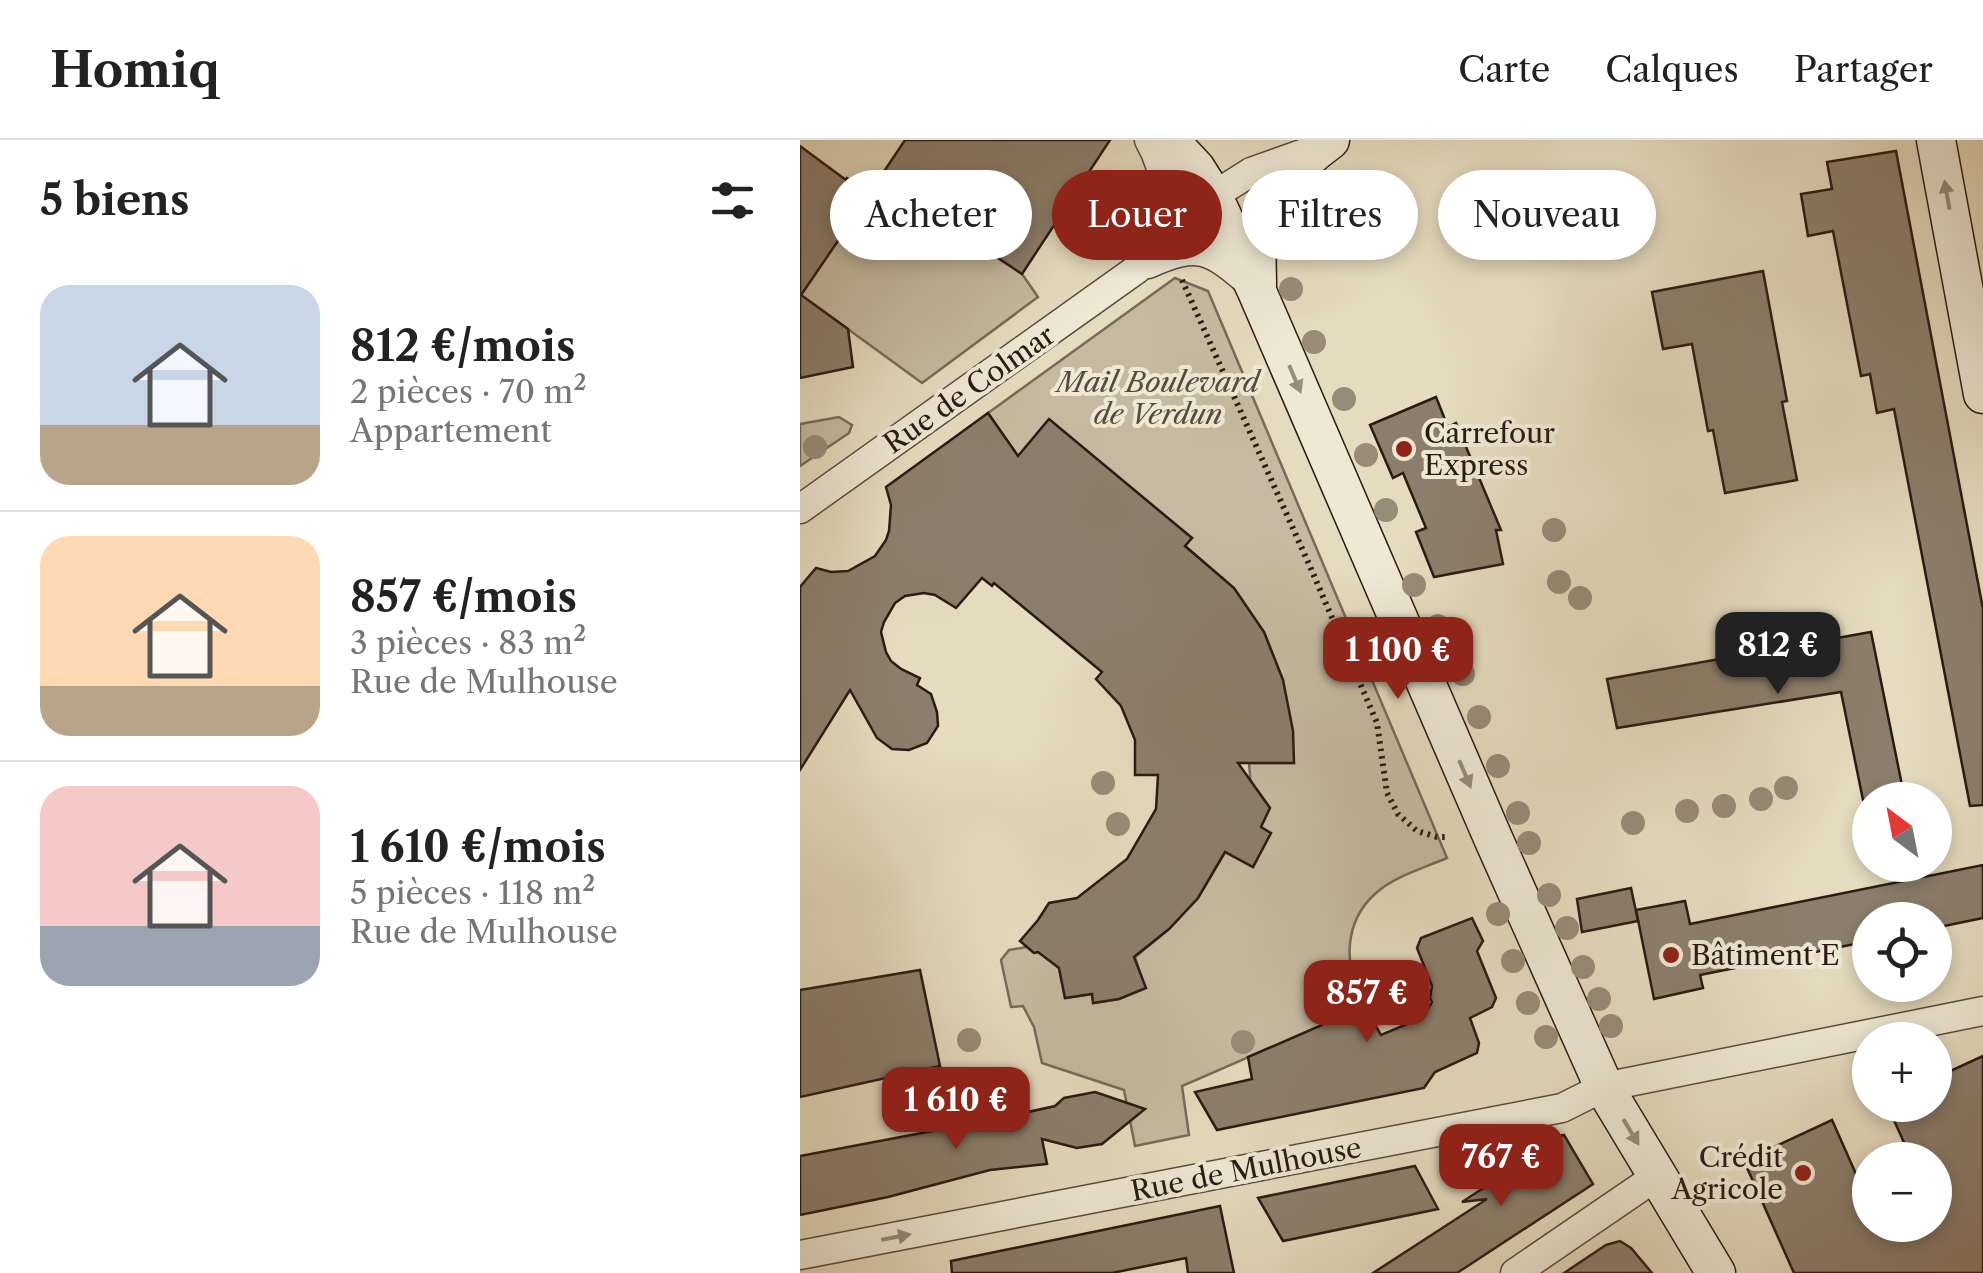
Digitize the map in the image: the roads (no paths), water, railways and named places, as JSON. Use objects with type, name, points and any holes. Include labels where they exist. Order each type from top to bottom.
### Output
[{"type":"street","points":[[1137,268],[1164,227],[1162,176],[1150,140]]},
{"type":"street","points":[[1169,140],[1197,170]]},
{"type":"street","points":[[1936,140],[1983,394]]},
{"type":"street","points":[[1256,289],[1257,245],[1264,217],[1276,190],[1314,142]]},
{"type":"street","name":"Rue de Colmar","points":[[1222,190],[1250,172],[1314,142]]},
{"type":"street","points":[[1222,215],[1604,1088],[1716,1273]]},
{"type":"street","name":"Rue de Colmar","points":[[1137,268],[1174,252],[1198,250],[1216,256],[1256,289]]},
{"type":"street","name":"Rue de Colmar","points":[[800,509],[1145,260]]},
{"type":"street","name":"Rue de Mulhouse","points":[[800,1255],[1562,1108],[1604,1088],[1983,1011]]},
{"type":"street","points":[[1515,1273],[1657,1176]]},
{"type":"place","name":"Carrefour Express","points":[[1404,449]]},
{"type":"place","name":"Bâtiment E","points":[[1671,955]]},
{"type":"place","name":"Crédit Agricole","points":[[1803,1173]]},
{"type":"park label","name":"Mail Boulevard de Verdun","points":[[1158,398]]}]
